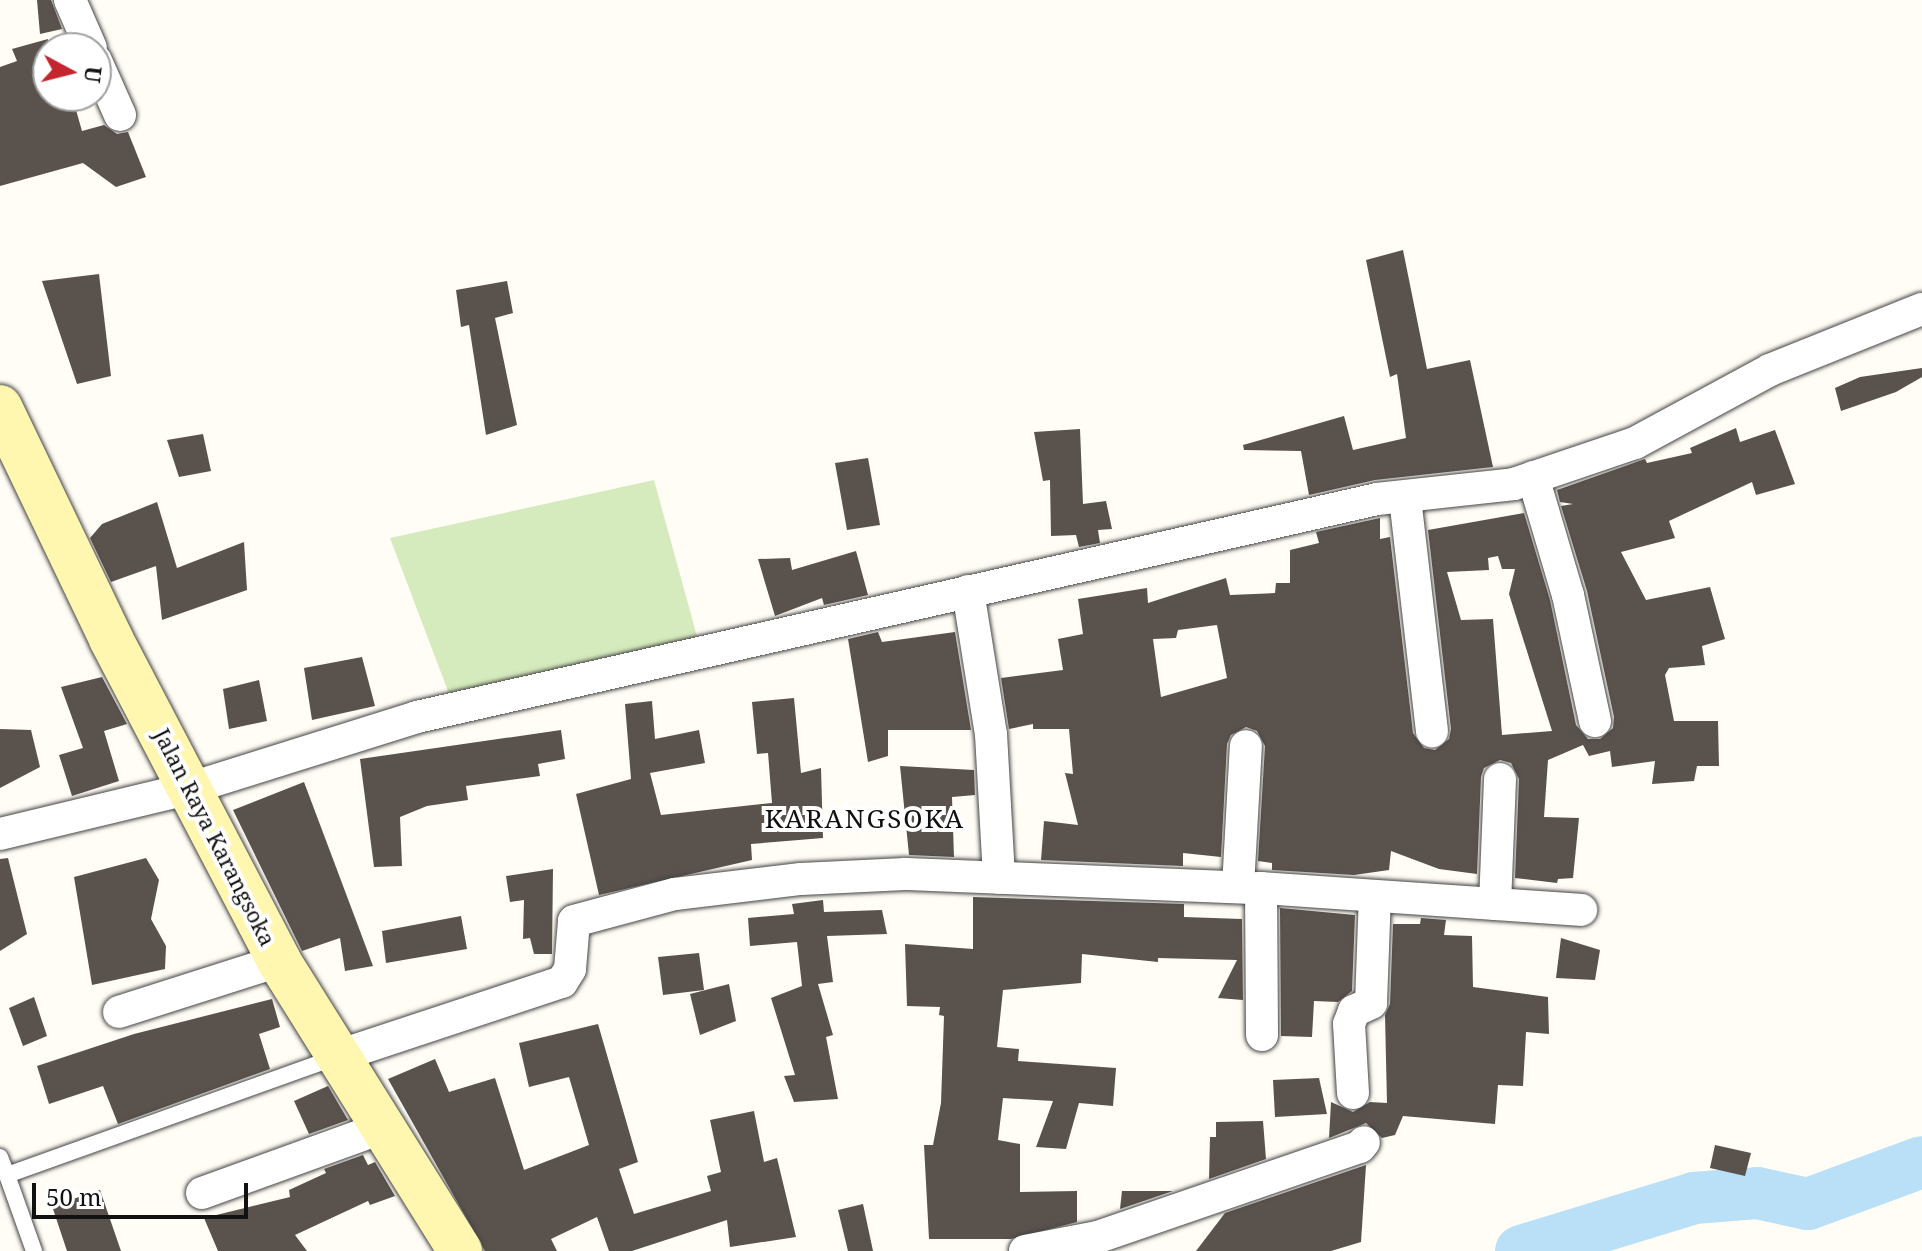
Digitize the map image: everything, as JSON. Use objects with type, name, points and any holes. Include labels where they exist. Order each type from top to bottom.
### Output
[{"type":"main road","name":"Jalan Raya Karangsoka","points":[[0,407],[111,639],[279,961],[460,1251]]},
{"type":"street","points":[[70,0],[84,32]]},
{"type":"street","points":[[112,97],[120,115]]},
{"type":"street","points":[[0,834],[191,788],[417,717],[1377,499],[1405,498],[1533,477],[1635,443],[1770,370],[1922,309]]},
{"type":"street","points":[[1533,477],[1568,595],[1595,721]]},
{"type":"street","points":[[1405,498],[1432,731]]},
{"type":"street","points":[[968,591],[991,734],[999,878]]},
{"type":"street","points":[[1246,746],[1249,887],[1262,1035]]},
{"type":"street","points":[[1495,904],[1500,779]]},
{"type":"street","points":[[338,1056],[562,982],[570,969],[570,926],[583,915],[675,894],[801,879],[999,878],[1249,887],[1581,910]]},
{"type":"street","points":[[1353,1093],[1349,1024],[1354,1011],[1371,1003],[1375,896]]},
{"type":"street","points":[[119,1012],[279,961]]},
{"type":"street","points":[[202,1193],[382,1128]]},
{"type":"street","points":[[1025,1251],[1098,1237],[1360,1147],[1364,1142]]},
{"type":"lane","points":[[7,1175],[338,1056]]},
{"type":"lane","points":[[0,1157],[34,1251]]},
{"type":"green space","points":[[654,480],[698,640],[451,699],[390,538]]},
{"type":"building","points":[[37,0],[51,0],[62,29],[40,32]]},
{"type":"building","points":[[32,43],[32,112],[77,112],[82,131],[104,125],[117,134],[128,132],[146,177],[116,187],[83,163],[0,186],[0,67],[17,61],[12,49]]},
{"type":"building","points":[[1403,250],[1427,369],[1470,360],[1493,467],[1375,480],[1309,495],[1301,451],[1244,450],[1243,445],[1344,416],[1353,450],[1406,438],[1397,374],[1390,377],[1366,260]]},
{"type":"building","points":[[99,274],[111,376],[77,384],[42,281]]},
{"type":"building","points":[[507,281],[513,313],[495,318],[517,425],[486,435],[469,325],[461,327],[456,290]]},
{"type":"building","points":[[1922,368],[1922,377],[1896,392],[1841,411],[1835,388],[1860,377]]},
{"type":"building","points":[[1736,428],[1740,442],[1775,430],[1795,484],[1756,495],[1752,482],[1669,521],[1675,538],[1621,552],[1646,600],[1710,587],[1725,639],[1702,646],[1705,665],[1669,668],[1665,675],[1674,721],[1718,721],[1719,766],[1697,766],[1694,781],[1652,784],[1655,761],[1612,767],[1610,751],[1589,756],[1583,745],[1548,760],[1544,817],[1579,818],[1573,878],[1558,879],[1557,883],[1515,878],[1519,779],[1511,763],[1500,760],[1484,768],[1481,777],[1477,874],[1439,869],[1391,851],[1389,870],[1354,875],[1272,870],[1272,863],[1258,861],[1265,746],[1257,731],[1246,727],[1231,735],[1227,744],[1221,857],[1183,853],[1183,866],[1041,860],[1044,821],[1078,825],[1065,773],[1073,774],[1069,729],[1033,729],[1033,724],[1009,729],[1001,678],[1063,670],[1058,639],[1083,634],[1078,599],[1147,588],[1148,603],[1226,578],[1230,595],[1275,593],[1276,583],[1290,583],[1290,550],[1319,543],[1316,532],[1380,518],[1380,539],[1390,537],[1413,733],[1424,748],[1435,750],[1449,739],[1451,729],[1428,530],[1524,513],[1550,600],[1576,725],[1588,739],[1600,739],[1613,728],[1614,717],[1587,591],[1561,506],[1573,504],[1560,502],[1557,490],[1645,459],[1647,463],[1692,453],[1690,448]],"holes":[[[1498,556],[1502,569],[1515,569],[1509,594],[1552,731],[1502,735],[1493,619],[1461,620],[1447,572],[1489,570],[1488,558]],[[1217,625],[1227,678],[1161,697],[1153,639],[1176,638],[1178,630]]]},
{"type":"building","points":[[1080,429],[1083,504],[1106,501],[1112,529],[1098,530],[1100,543],[1079,547],[1076,535],[1051,536],[1050,480],[1043,481],[1034,432]]},
{"type":"building","points":[[203,434],[211,471],[179,477],[167,440]]},
{"type":"building","points":[[868,458],[880,525],[847,530],[835,463]]},
{"type":"building","points":[[157,502],[177,568],[244,542],[247,590],[162,620],[156,566],[111,582],[90,538],[102,524]]},
{"type":"building","points":[[856,551],[868,595],[824,605],[822,598],[775,616],[758,559],[790,558],[792,570]]},
{"type":"building","points":[[878,632],[882,642],[955,632],[971,730],[888,730],[888,756],[868,762],[848,639]]},
{"type":"building","points":[[362,657],[375,706],[312,720],[304,668]]},
{"type":"building","points":[[102,677],[127,724],[104,731],[119,781],[72,796],[59,755],[83,748],[61,687]]},
{"type":"building","points":[[259,680],[267,721],[229,729],[223,689]]},
{"type":"building","points":[[794,698],[801,773],[821,768],[823,838],[751,844],[752,860],[599,895],[576,794],[631,779],[625,704],[652,701],[655,739],[699,730],[705,763],[650,773],[661,815],[772,803],[768,753],[757,754],[752,702]]},
{"type":"building","points":[[0,729],[31,730],[40,767],[0,788]]},
{"type":"building","points":[[561,730],[565,759],[538,764],[540,776],[466,786],[468,800],[427,806],[400,817],[402,866],[374,867],[360,759]]},
{"type":"building","points":[[900,766],[974,770],[975,795],[952,797],[954,857],[909,855]]},
{"type":"building","points":[[304,782],[373,966],[345,971],[340,938],[302,951],[233,810]]},
{"type":"building","points":[[8,858],[27,934],[0,951],[0,859]]},
{"type":"building","points":[[146,858],[159,880],[151,919],[166,946],[165,969],[92,985],[74,877]]},
{"type":"building","points":[[553,869],[552,954],[534,954],[530,938],[523,939],[524,900],[510,902],[506,876]]},
{"type":"building","points":[[973,897],[1184,904],[1184,917],[1242,919],[1243,1000],[1218,998],[1237,960],[1158,958],[1158,962],[1082,954],[1081,983],[1003,990],[997,1047],[1019,1049],[1018,1061],[1116,1068],[1113,1106],[1079,1103],[1066,1149],[1036,1147],[1053,1101],[1003,1098],[998,1140],[1020,1144],[1020,1192],[1077,1191],[1077,1222],[1011,1239],[929,1239],[924,1145],[933,1145],[941,1103],[944,1016],[939,1015],[940,1007],[907,1006],[905,944],[973,949]]},
{"type":"building","points":[[823,900],[824,912],[882,910],[887,934],[827,936],[833,982],[818,984],[833,1035],[826,1037],[838,1099],[794,1102],[784,1076],[795,1075],[771,998],[802,986],[797,942],[750,946],[748,918],[794,914],[792,904]]},
{"type":"building","points":[[1280,908],[1355,915],[1352,991],[1338,1002],[1314,1001],[1312,1037],[1281,1036]]},
{"type":"building","points":[[461,916],[467,949],[386,963],[382,931]]},
{"type":"building","points":[[1421,918],[1446,920],[1444,935],[1472,936],[1473,987],[1548,997],[1549,1034],[1526,1032],[1523,1086],[1498,1085],[1495,1124],[1403,1116],[1395,1135],[1382,1138],[1366,1123],[1329,1138],[1331,1102],[1353,1112],[1370,1102],[1387,1103],[1385,1015],[1390,1004],[1393,924],[1420,924]]},
{"type":"building","points":[[1561,938],[1600,950],[1595,980],[1556,978]]},
{"type":"building","points":[[699,953],[704,990],[663,995],[658,957]]},
{"type":"building","points":[[729,984],[736,1021],[700,1035],[690,994]]},
{"type":"building","points":[[34,997],[47,1036],[23,1046],[9,1008]]},
{"type":"building","points":[[272,999],[280,1027],[259,1034],[270,1069],[118,1124],[103,1086],[49,1104],[37,1066],[134,1034]]},
{"type":"building","points":[[598,1024],[638,1162],[619,1169],[634,1214],[711,1191],[707,1176],[721,1172],[710,1120],[754,1111],[764,1162],[777,1158],[796,1237],[730,1247],[727,1220],[632,1251],[609,1251],[597,1217],[551,1239],[557,1251],[485,1251],[388,1079],[435,1059],[449,1092],[495,1078],[524,1170],[589,1145],[569,1077],[529,1087],[519,1043]]},
{"type":"building","points":[[1319,1078],[1327,1114],[1275,1117],[1273,1080]]},
{"type":"building","points":[[328,1086],[348,1120],[309,1134],[294,1101]]},
{"type":"building","points":[[1263,1121],[1266,1159],[1209,1179],[1210,1137],[1216,1137],[1216,1122]]},
{"type":"building","points":[[1715,1145],[1751,1153],[1745,1176],[1710,1168]]},
{"type":"building","points":[[363,1155],[368,1165],[375,1162],[395,1196],[370,1205],[368,1201],[295,1235],[307,1251],[218,1251],[204,1218],[290,1197],[289,1190],[326,1173],[324,1169]]},
{"type":"building","points":[[1366,1165],[1361,1242],[1331,1251],[1196,1251],[1225,1213]]},
{"type":"building","points":[[100,1190],[121,1251],[67,1251],[52,1206]]},
{"type":"building","points":[[1122,1191],[1173,1191],[1120,1209]]},
{"type":"building","points":[[863,1204],[873,1251],[848,1251],[838,1210]]},
{"type":"waterway","points":[[1521,1251],[1694,1198],[1757,1193],[1808,1204],[1922,1162]]},
{"type":"district","name":"KARANGSOKA","points":[[865,819]]}]
